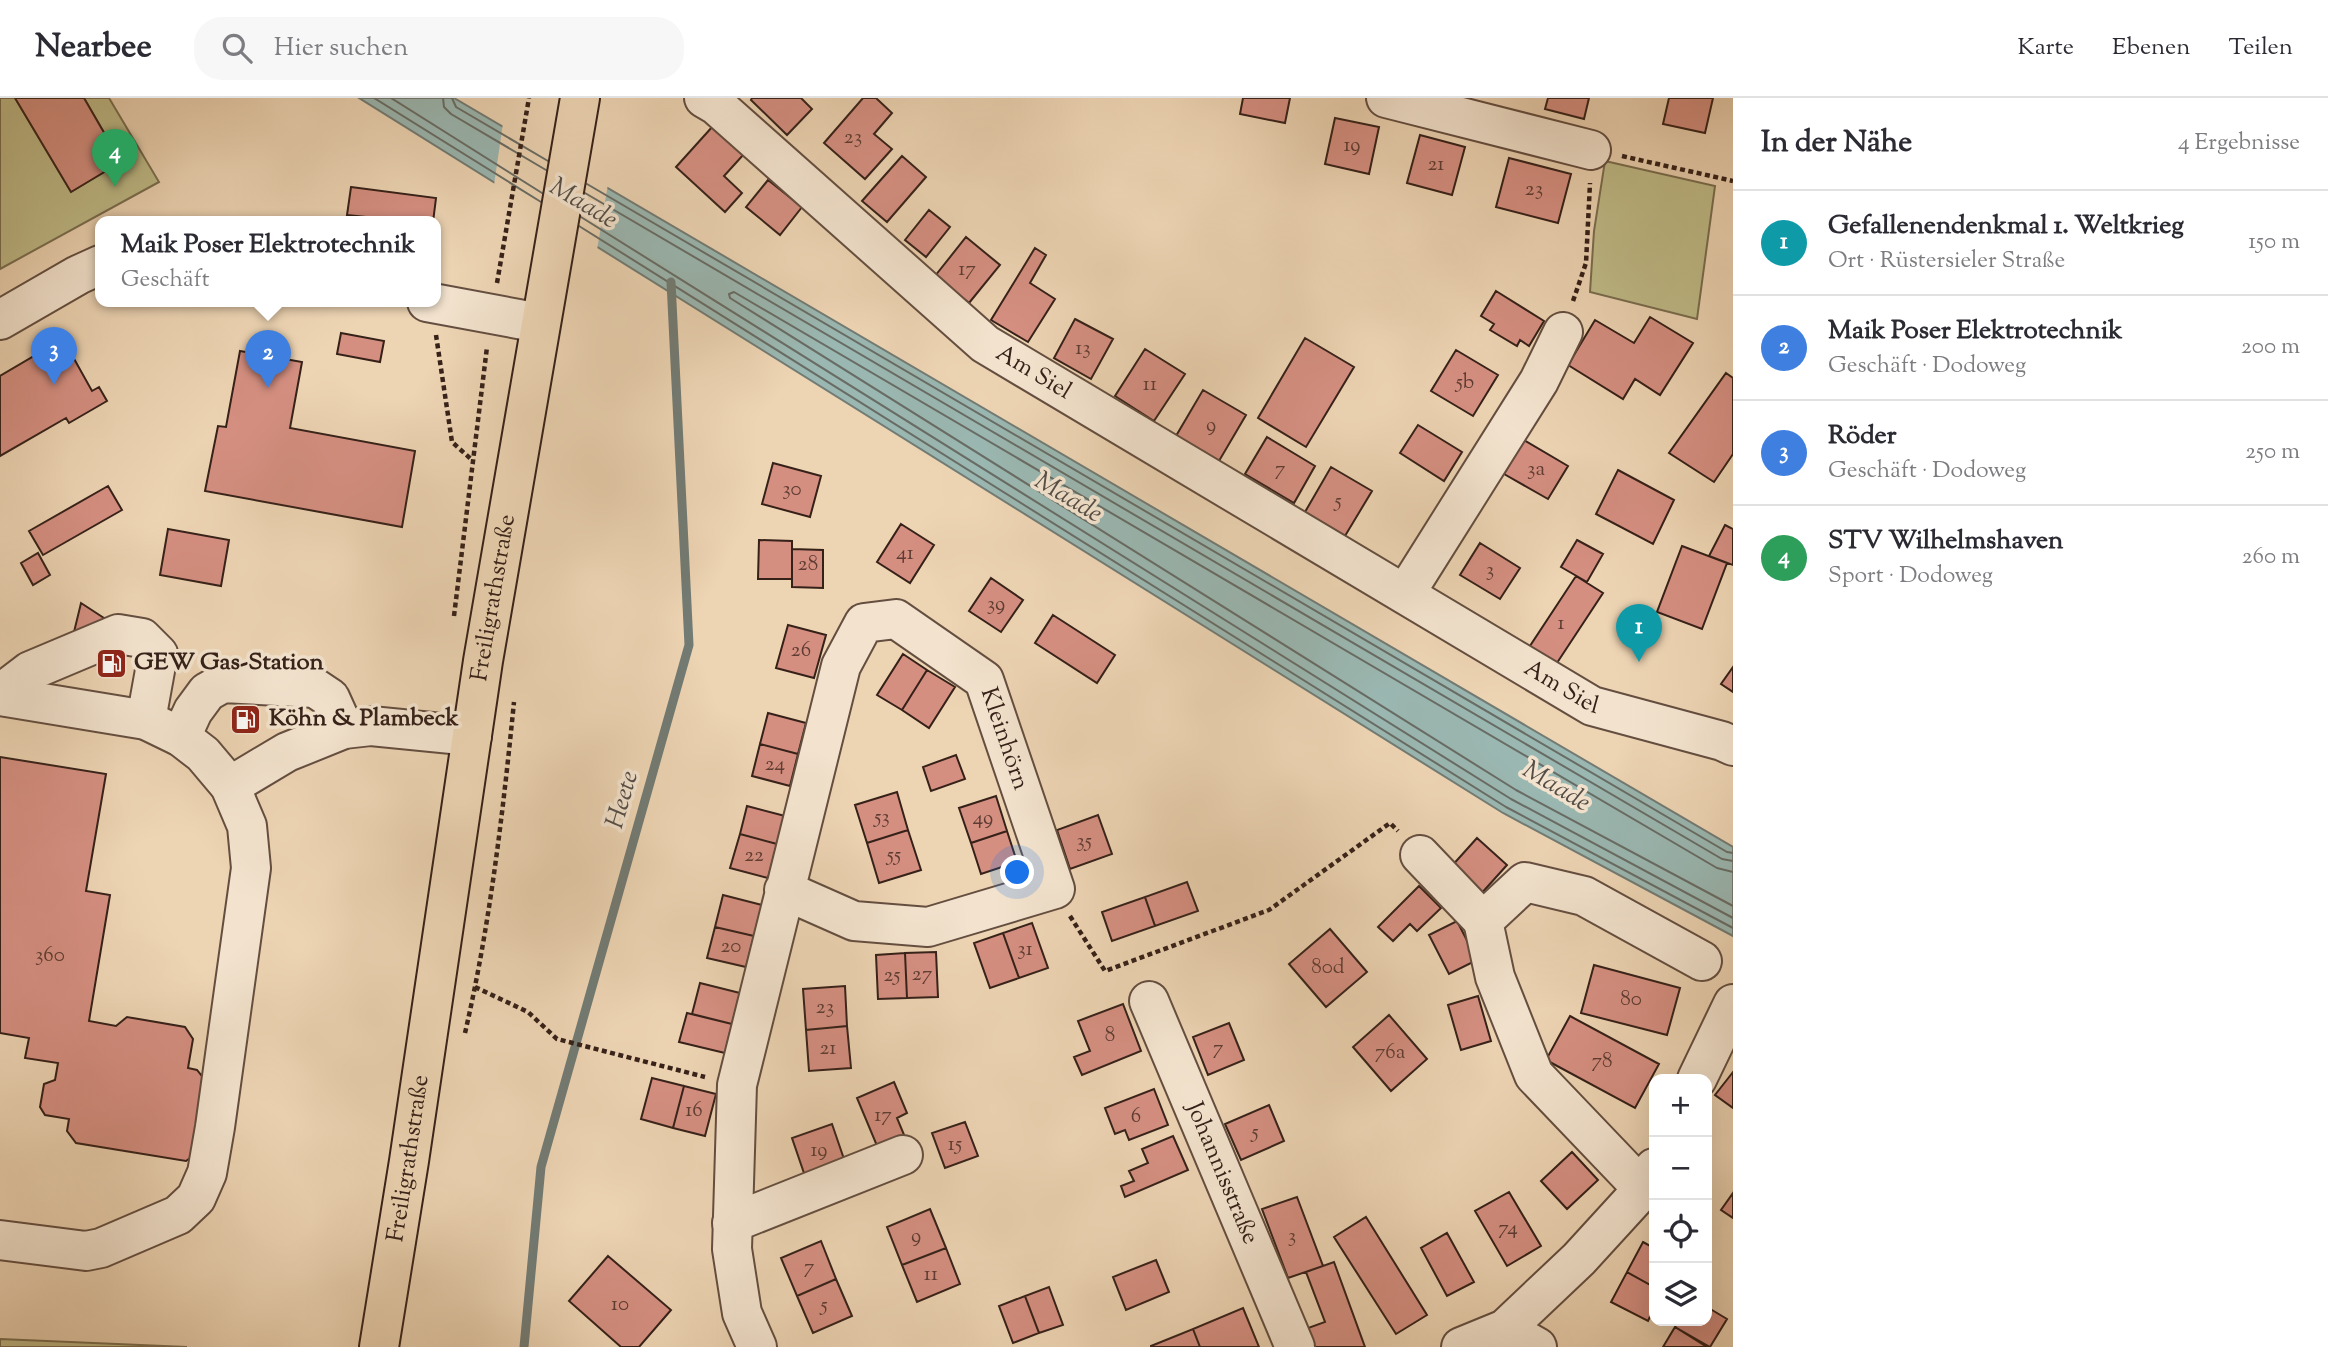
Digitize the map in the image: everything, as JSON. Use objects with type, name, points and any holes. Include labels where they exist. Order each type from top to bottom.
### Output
[{"type":"main road","name":"Freiligrathstraße","points":[[379,1347],[472,736],[579,103]]},
{"type":"street","name":"Am Siel","points":[[704,98],[716,105],[827,201],[985,344],[1592,706],[1733,746]]},
{"type":"street","points":[[1387,98],[1591,150]]},
{"type":"street","points":[[0,320],[95,267]]},
{"type":"street","points":[[441,305],[540,323]]},
{"type":"street","points":[[1405,594],[1539,382],[1563,332]]},
{"type":"street","name":"Kleinhörn","points":[[757,1347],[742,1313],[732,1249],[737,1085],[841,666],[864,623],[896,620],[984,680],[1055,890]]},
{"type":"street","points":[[0,695],[30,671],[118,634],[142,638],[158,654],[146,720]]},
{"type":"street","points":[[181,737],[193,711],[207,692],[223,683],[315,688],[330,698],[344,729]]},
{"type":"street","points":[[0,695],[146,720],[181,737],[203,754],[230,786],[247,826],[251,868],[215,1127],[206,1172],[196,1198],[178,1215],[101,1248],[86,1251],[0,1240]]},
{"type":"street","points":[[230,786],[287,752],[344,729],[371,726],[472,736]]},
{"type":"street","points":[[1420,855],[1483,921],[1495,977],[1534,1075],[1648,1179],[1579,1259],[1521,1338],[1461,1347]]},
{"type":"street","points":[[1483,921],[1525,882],[1584,895],[1702,961]]},
{"type":"street","points":[[784,890],[854,921],[928,927],[1055,890]]},
{"type":"street","name":"Johannisstraße","points":[[1149,1001],[1295,1347]]},
{"type":"street","points":[[1699,1074],[1733,1006]]},
{"type":"street","points":[[732,1223],[903,1155]]},
{"type":"path","points":[[491,313],[529,98]]},
{"type":"path","points":[[1563,332],[1586,263],[1591,150],[1733,181]]},
{"type":"path","points":[[430,307],[452,442],[473,460]]},
{"type":"path","points":[[1055,890],[1105,971],[1269,910],[1390,823],[1420,855]]},
{"type":"path","points":[[475,987],[528,1012],[556,1039],[737,1085]]},
{"type":"shaded area","points":[[0,98],[15,98],[71,192],[121,162],[84,98],[109,98],[159,182],[0,269]]},
{"type":"shaded area","points":[[1605,161],[1715,186],[1697,319],[1590,292],[1594,231]]},
{"type":"shaded area","points":[[0,1339],[187,1347],[0,1347]]},
{"type":"water","name":"Maade","points":[[359,98],[454,98],[1733,847],[1733,936],[1503,813]]},
{"type":"pier","points":[[503,123],[608,184],[597,250],[494,185]]},
{"type":"building","points":[[15,98],[84,98],[121,162],[71,192]]},
{"type":"building","points":[[801,98],[812,109],[787,135],[751,100]]},
{"type":"building","points":[[863,98],[876,98],[892,113],[874,134],[892,149],[865,179],[824,143]]},
{"type":"building","points":[[1243,98],[1290,98],[1285,123],[1240,114]]},
{"type":"building","points":[[1548,98],[1589,98],[1584,119],[1545,109]]},
{"type":"building","points":[[1669,98],[1713,98],[1705,133],[1663,124]]},
{"type":"building","points":[[1335,118],[1379,127],[1369,174],[1325,164]]},
{"type":"building","points":[[713,126],[744,154],[724,176],[742,193],[725,212],[676,167]]},
{"type":"building","points":[[1420,135],[1465,147],[1452,195],[1407,183]]},
{"type":"building","points":[[902,156],[926,177],[887,222],[862,201]]},
{"type":"building","points":[[1509,158],[1571,174],[1558,223],[1496,207]]},
{"type":"building","points":[[768,180],[802,207],[780,235],[746,207]]},
{"type":"building","points":[[351,187],[436,198],[434,216],[347,215]]},
{"type":"building","points":[[929,210],[950,227],[926,257],[905,240]]},
{"type":"building","points":[[966,237],[1000,265],[969,303],[935,276]]},
{"type":"building","points":[[1035,248],[1046,255],[1030,283],[1055,299],[1028,342],[991,320]]},
{"type":"building","points":[[1496,291],[1544,321],[1529,346],[1520,340],[1517,346],[1490,330],[1494,324],[1481,316]]},
{"type":"building","points":[[1650,317],[1693,343],[1660,395],[1635,379],[1623,399],[1568,365],[1595,320],[1634,343]]},
{"type":"building","points":[[1075,319],[1113,339],[1091,379],[1054,358]]},
{"type":"building","points":[[341,333],[384,341],[380,362],[337,354]]},
{"type":"building","points":[[1305,338],[1354,367],[1306,447],[1258,418]]},
{"type":"building","points":[[63,339],[92,391],[99,387],[107,401],[69,423],[66,418],[0,456],[0,376]]},
{"type":"building","points":[[1145,349],[1185,374],[1154,421],[1115,396]]},
{"type":"building","points":[[1456,350],[1498,375],[1473,416],[1431,391]]},
{"type":"building","points":[[240,351],[302,362],[290,428],[415,451],[402,527],[205,491],[218,426],[226,427]]},
{"type":"building","points":[[1726,373],[1733,378],[1733,454],[1714,482],[1669,453]]},
{"type":"building","points":[[1203,390],[1246,415],[1219,461],[1176,436]]},
{"type":"building","points":[[1418,425],[1462,452],[1444,481],[1400,453]]},
{"type":"building","points":[[1267,437],[1315,466],[1294,503],[1245,474]]},
{"type":"building","points":[[1524,440],[1568,466],[1548,499],[1504,474]]},
{"type":"building","points":[[773,463],[821,476],[810,517],[762,504]]},
{"type":"building","points":[[1331,467],[1372,491],[1345,536],[1305,512]]},
{"type":"building","points":[[1618,470],[1674,500],[1653,544],[1596,514]]},
{"type":"building","points":[[108,486],[122,510],[43,555],[29,531]]},
{"type":"building","points":[[901,524],[934,545],[910,583],[877,562]]},
{"type":"building","points":[[1725,525],[1733,529],[1733,565],[1709,556]]},
{"type":"building","points":[[168,529],[229,540],[221,586],[160,575]]},
{"type":"building","points":[[759,540],[792,541],[792,579],[758,579]]},
{"type":"building","points":[[1577,540],[1603,554],[1587,582],[1561,567]]},
{"type":"building","points":[[1480,543],[1520,568],[1500,599],[1460,575]]},
{"type":"building","points":[[1682,546],[1727,563],[1702,629],[1657,612]]},
{"type":"building","points":[[792,549],[823,550],[823,588],[792,587]]},
{"type":"building","points":[[38,553],[50,575],[33,585],[21,563]]},
{"type":"building","points":[[1576,576],[1603,593],[1553,669],[1526,652]]},
{"type":"building","points":[[991,578],[1023,600],[1001,632],[969,611]]},
{"type":"building","points":[[81,603],[107,620],[108,657],[104,670],[74,632]]},
{"type":"building","points":[[1053,615],[1115,655],[1097,683],[1035,643]]},
{"type":"building","points":[[788,625],[826,635],[814,678],[776,668]]},
{"type":"building","points":[[903,654],[927,670],[902,710],[877,695]]},
{"type":"building","points":[[1733,667],[1733,692],[1721,684]]},
{"type":"building","points":[[927,670],[955,687],[929,728],[902,710]]},
{"type":"building","points":[[768,713],[806,723],[798,754],[760,744]]},
{"type":"building","points":[[760,744],[798,754],[790,786],[752,776]]},
{"type":"building","points":[[956,755],[965,779],[931,791],[923,767]]},
{"type":"building","points":[[0,757],[106,774],[86,891],[110,895],[89,1021],[116,1026],[127,1017],[185,1027],[193,1039],[188,1068],[197,1070],[209,1085],[198,1152],[186,1161],[76,1143],[67,1131],[69,1119],[45,1115],[40,1107],[44,1084],[55,1080],[58,1063],[25,1058],[29,1038],[0,1033]]},
{"type":"building","points":[[897,792],[908,830],[867,843],[855,805]]},
{"type":"building","points":[[996,796],[1007,831],[971,843],[959,808]]},
{"type":"building","points":[[747,806],[785,816],[777,844],[740,834]]},
{"type":"building","points":[[1098,815],[1112,854],[1070,869],[1057,830]]},
{"type":"building","points":[[908,830],[921,870],[879,883],[867,843]]},
{"type":"building","points":[[1007,831],[1017,862],[981,874],[971,843]]},
{"type":"building","points":[[740,834],[777,844],[768,878],[730,868]]},
{"type":"building","points":[[1477,838],[1507,865],[1480,895],[1450,868]]},
{"type":"building","points":[[1187,882],[1198,911],[1155,926],[1145,897]]},
{"type":"building","points":[[1419,886],[1441,908],[1417,931],[1410,924],[1393,941],[1378,927]]},
{"type":"building","points":[[723,895],[762,905],[754,936],[715,927]]},
{"type":"building","points":[[1145,897],[1155,926],[1112,941],[1102,912]]},
{"type":"building","points":[[1457,921],[1477,960],[1449,974],[1429,935]]},
{"type":"building","points":[[1032,923],[1048,968],[1019,978],[1003,933]]},
{"type":"building","points":[[715,927],[754,936],[746,967],[707,958]]},
{"type":"building","points":[[1330,929],[1367,972],[1326,1007],[1289,964]]},
{"type":"building","points":[[1003,933],[1019,978],[990,988],[974,943]]},
{"type":"building","points":[[936,952],[938,997],[907,998],[905,953]]},
{"type":"building","points":[[905,953],[907,998],[878,999],[876,955]]},
{"type":"building","points":[[1594,965],[1680,988],[1667,1035],[1581,1013]]},
{"type":"building","points":[[700,983],[740,993],[732,1024],[692,1014]]},
{"type":"building","points":[[845,986],[847,1026],[806,1030],[803,989]]},
{"type":"building","points":[[1478,996],[1491,1041],[1461,1050],[1448,1005]]},
{"type":"building","points":[[1123,1004],[1141,1051],[1082,1075],[1074,1057],[1090,1051],[1078,1021]]},
{"type":"building","points":[[687,1013],[732,1024],[725,1053],[679,1042]]},
{"type":"building","points":[[1389,1015],[1427,1059],[1391,1091],[1353,1047]]},
{"type":"building","points":[[1570,1016],[1659,1064],[1654,1074],[1649,1074],[1649,1082],[1635,1108],[1546,1060]]},
{"type":"building","points":[[1229,1023],[1244,1060],[1208,1075],[1193,1037]]},
{"type":"building","points":[[847,1026],[851,1068],[809,1071],[806,1030]]},
{"type":"building","points":[[1733,1072],[1733,1108],[1715,1095]]},
{"type":"building","points":[[652,1078],[684,1086],[673,1128],[641,1119]]},
{"type":"building","points":[[894,1082],[907,1113],[897,1118],[907,1142],[880,1153],[857,1098]]},
{"type":"building","points":[[684,1086],[716,1094],[705,1136],[673,1128]]},
{"type":"building","points":[[1154,1089],[1168,1125],[1129,1140],[1125,1130],[1115,1134],[1105,1108]]},
{"type":"building","points":[[1269,1105],[1284,1141],[1241,1160],[1225,1124]]},
{"type":"building","points":[[965,1122],[978,1156],[945,1168],[932,1133]]},
{"type":"building","points":[[832,1124],[846,1165],[806,1179],[792,1138]]},
{"type":"building","points":[[1173,1136],[1188,1170],[1125,1197],[1121,1186],[1134,1181],[1129,1171],[1148,1163],[1142,1149]]},
{"type":"building","points":[[1572,1152],[1598,1180],[1567,1209],[1541,1181]]},
{"type":"building","points":[[1509,1192],[1541,1246],[1507,1266],[1475,1211]]},
{"type":"building","points":[[1733,1193],[1733,1218],[1721,1210]]},
{"type":"building","points":[[1297,1197],[1323,1266],[1288,1278],[1262,1209]]},
{"type":"building","points":[[930,1209],[946,1248],[902,1265],[887,1227]]},
{"type":"building","points":[[1366,1217],[1427,1315],[1396,1334],[1334,1237]]},
{"type":"building","points":[[1447,1233],[1474,1282],[1447,1296],[1421,1248]]},
{"type":"building","points":[[821,1241],[836,1279],[797,1296],[781,1258]]},
{"type":"building","points":[[1643,1242],[1649,1245],[1649,1284],[1627,1272]]},
{"type":"building","points":[[946,1248],[960,1284],[917,1302],[902,1265]]},
{"type":"building","points":[[608,1256],[671,1310],[639,1347],[621,1347],[569,1301]]},
{"type":"building","points":[[1156,1260],[1169,1292],[1126,1310],[1113,1277]]},
{"type":"building","points":[[1334,1262],[1365,1347],[1315,1347],[1308,1328],[1325,1322],[1306,1272]]},
{"type":"building","points":[[1627,1272],[1649,1284],[1648,1321],[1611,1302]]},
{"type":"building","points":[[836,1279],[852,1316],[813,1333],[797,1296]]},
{"type":"building","points":[[1049,1287],[1063,1325],[1039,1333],[1025,1296]]},
{"type":"building","points":[[1025,1296],[1039,1333],[1013,1343],[999,1306]]},
{"type":"building","points":[[1243,1308],[1259,1347],[1200,1347],[1193,1329]]},
{"type":"building","points":[[1712,1310],[1727,1319],[1710,1347],[1675,1327],[1712,1326]]},
{"type":"building","points":[[1675,1327],[1707,1347],[1663,1347]]},
{"type":"building","points":[[1193,1329],[1200,1347],[1151,1347],[1151,1346]]},
{"type":"waterway","name":"Heete","points":[[524,1347],[541,1167],[689,645],[671,282]]},
{"type":"place","name":"STV Wilhelmshaven","points":[[115,187]]},
{"type":"place","name":"Röder","points":[[54,385]]},
{"type":"place","name":"Maik Poser Elektrotechnik","points":[[268,388]]},
{"type":"place","name":"Gefallenendenkmal 1. Weltkrieg","points":[[1639,662]]},
{"type":"place","name":"GEW Gas-Station","points":[[111,663]]},
{"type":"place","name":"Köhn & Plambeck","points":[[246,719]]}]
